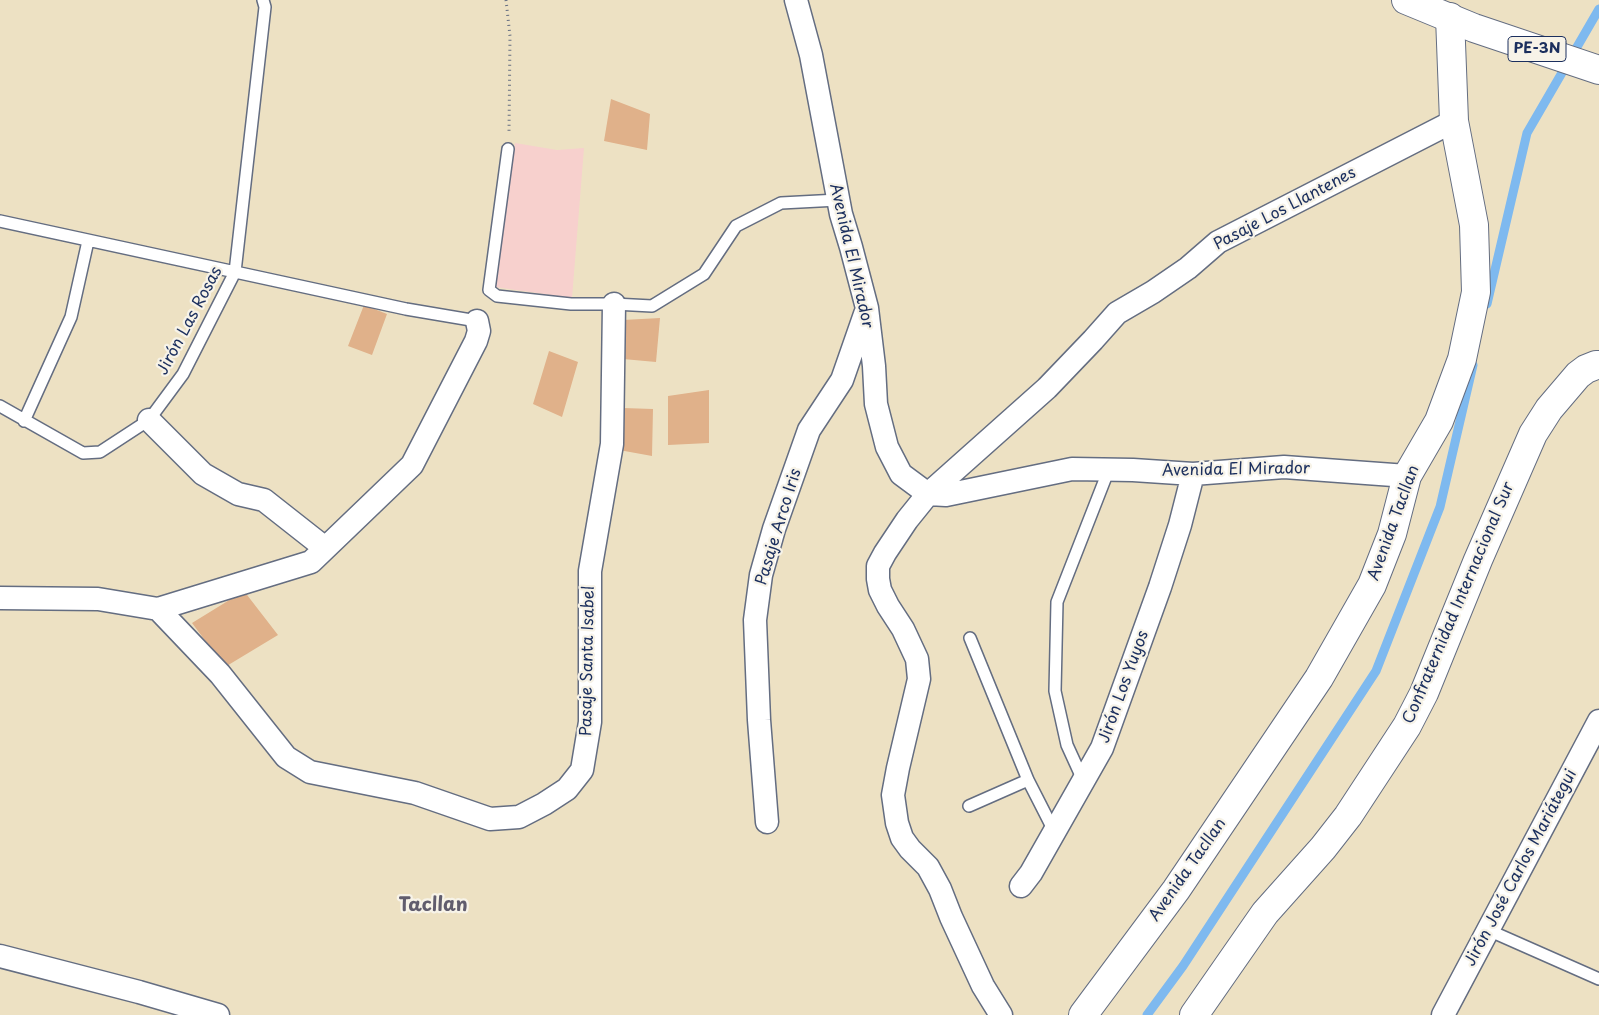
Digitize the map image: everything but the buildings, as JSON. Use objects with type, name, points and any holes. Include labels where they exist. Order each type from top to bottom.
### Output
[{"type":"main road","name":"PE-3N","points":[[1406,0],[1474,28],[1599,70]]},
{"type":"main road","name":"Avenida Tacllan","points":[[1083,1015],[1176,890],[1319,678],[1372,585],[1392,534],[1407,476],[1439,421],[1462,359],[1476,292],[1474,225],[1454,121],[1450,17]]},
{"type":"main road","name":"Confraternidad Internacional Sur","points":[[1194,1015],[1265,913],[1323,848],[1348,816],[1397,741],[1424,693],[1478,560],[1533,434],[1549,409],[1578,375],[1586,369],[1599,365]]},
{"type":"street","name":"Avenida El Mirador","points":[[796,0],[811,55],[838,200],[867,308],[874,366],[876,404],[888,447],[901,474],[928,494],[946,495],[1072,469],[1109,469],[1193,474],[1284,467],[1407,476]]},
{"type":"street","name":"Pasaje Los Llantenes","points":[[1001,1015],[983,986],[940,889],[928,867],[902,838],[897,823],[893,796],[919,679],[917,659],[914,652],[880,590],[878,566],[907,520],[928,494],[1047,388],[1117,313],[1188,268],[1218,242],[1454,121]]},
{"type":"street","name":"Pasaje Santa Isabel","points":[[158,609],[220,674],[286,757],[310,772],[415,793],[490,819],[519,817],[544,804],[568,788],[582,770],[590,722],[590,571],[612,444],[614,304]]},
{"type":"street","name":"Pasaje Arco Iris","points":[[767,822],[759,720],[755,620],[761,576],[774,529],[809,430],[842,380],[867,308]]},
{"type":"street","points":[[0,598],[98,600],[158,609],[311,562],[412,465],[476,341],[479,331],[477,321]]},
{"type":"street","points":[[149,420],[203,474],[238,494],[264,500],[325,548]]},
{"type":"street","name":"Jirón Los Yuyos","points":[[1021,886],[1031,873],[1102,748],[1160,587],[1180,525],[1193,474]]},
{"type":"street","name":"Jirón José Carlos Mariátegui","points":[[1443,1015],[1599,721]]},
{"type":"street","points":[[0,956],[139,992],[218,1015]]},
{"type":"lane","name":"Jirón Las Rosas","points":[[0,406],[82,453],[100,452],[149,420],[183,374],[235,272],[266,7],[264,0]]},
{"type":"lane","points":[[508,150],[489,290],[497,296],[571,304],[652,306],[704,274],[736,226],[781,202],[838,200]]},
{"type":"lane","points":[[0,221],[406,309],[477,321]]},
{"type":"lane","points":[[24,421],[71,317],[88,241]]},
{"type":"lane","points":[[1083,780],[1067,745],[1055,691],[1057,602],[1109,469]]},
{"type":"lane","points":[[970,638],[1028,780],[1054,831]]},
{"type":"lane","points":[[969,806],[1028,780]]},
{"type":"lane","points":[[1488,930],[1599,979]]},
{"type":"path","points":[[506,0],[510,36],[508,150]]},
{"type":"shaded area","points":[[515,143],[557,150],[584,148],[572,298],[495,287]]},
{"type":"waterway","points":[[1487,304],[1527,133],[1599,9]]},
{"type":"waterway","points":[[1147,1015],[1183,966],[1376,671],[1440,507],[1473,365]]},
{"type":"district","name":"Tacllan","points":[[433,906]]}]
